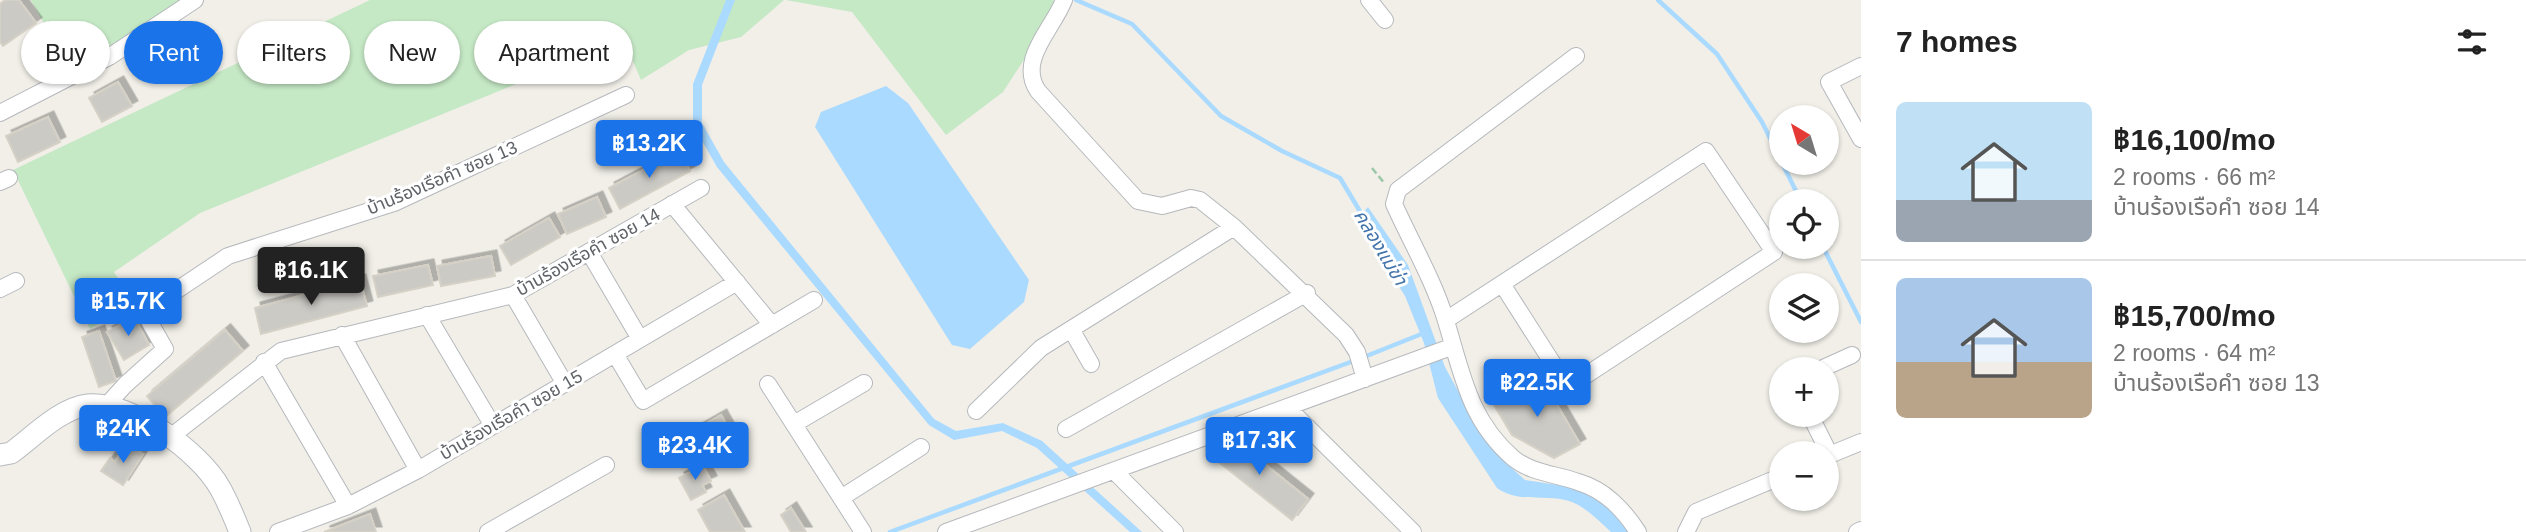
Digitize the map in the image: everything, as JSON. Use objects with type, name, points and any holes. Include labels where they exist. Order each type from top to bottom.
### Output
[{"type":"street","points":[[0,113],[109,57],[195,0]]},
{"type":"street","points":[[1369,0],[1384,20]]},
{"type":"street","points":[[1061,8],[1032,57],[1029,70],[1038,91],[1138,201],[1161,206],[1191,198],[1200,200],[1234,227],[1307,293],[1346,335],[1361,366]]},
{"type":"street","points":[[1576,56],[1445,153],[1395,196],[1394,204],[1446,320],[1451,347],[1468,395],[1503,447],[1530,468],[1594,488],[1617,505],[1638,532]]},
{"type":"street","points":[[1861,66],[1829,82],[1861,139]]},
{"type":"street","name":"บ้านร้องเรือคำ ซอย 13","points":[[106,407],[125,385],[165,349],[144,312],[228,256],[394,203],[626,94]]},
{"type":"street","points":[[1446,320],[1706,151],[1773,252],[1567,387],[1502,284]]},
{"type":"street","name":"บ้านร้องเรือคำ ซอย 14","points":[[169,438],[264,362],[282,351],[513,295],[701,188]]},
{"type":"street","points":[[672,204],[772,325]]},
{"type":"street","points":[[976,411],[1030,356],[1234,227]]},
{"type":"street","points":[[589,251],[640,339]]},
{"type":"street","points":[[0,289],[16,281]]},
{"type":"street","name":"บ้านร้องเรือคำ ซอย 15","points":[[278,532],[348,506],[418,470],[737,282]]},
{"type":"street","points":[[1066,429],[1307,293]]},
{"type":"street","points":[[513,295],[565,384]]},
{"type":"street","points":[[615,354],[643,401],[814,300]]},
{"type":"street","points":[[427,315],[493,426]]},
{"type":"street","points":[[1071,329],[1091,363]]},
{"type":"street","points":[[342,335],[418,470]]},
{"type":"street","points":[[946,532],[1288,408],[1361,366],[1419,359],[1451,347]]},
{"type":"street","points":[[1839,361],[1852,355]]},
{"type":"street","points":[[264,362],[348,506]]},
{"type":"street","points":[[794,424],[864,383]]},
{"type":"street","points":[[768,384],[863,532]]},
{"type":"street","points":[[1,458],[68,411],[87,405],[106,407],[137,416],[194,457],[219,486],[240,532]]},
{"type":"street","points":[[1288,408],[1413,532]]},
{"type":"street","points":[[1839,451],[1861,442]]},
{"type":"street","points":[[841,498],[921,447]]},
{"type":"street","points":[[488,532],[606,465]]},
{"type":"street","points":[[1115,472],[1175,532]]},
{"type":"street","points":[[1686,532],[1696,512],[1769,481]]},
{"type":"path","points":[[1372,168],[1395,196]]},
{"type":"green space","points":[[31,0],[185,0],[150,21],[124,21],[124,37],[110,46],[110,21],[43,21]]},
{"type":"green space","points":[[370,0],[784,0],[741,37],[689,50],[641,80],[633,62],[633,21],[474,21],[474,84],[516,84],[200,213],[114,272],[134,304],[90,329],[13,170],[194,84],[223,84],[223,70],[237,63],[237,84],[350,84],[350,21],[326,21]]},
{"type":"green space","points":[[786,0],[1053,0],[1058,7],[1003,92],[946,135],[852,12]]},
{"type":"water","points":[[726,0],[735,0],[702,85],[702,123],[724,162],[934,419],[956,431],[1003,423],[1042,441],[1142,532],[1130,532],[1037,448],[1002,431],[954,440],[929,425],[717,167],[693,125],[693,84]]},
{"type":"water","points":[[886,86],[908,103],[1029,280],[1024,302],[970,349],[952,345],[815,127],[821,112]]},
{"type":"water","points":[[1368,207],[1408,265],[1445,367],[1468,409],[1505,462],[1525,480],[1571,487],[1606,499],[1635,532],[1611,532],[1588,511],[1563,499],[1515,496],[1497,488],[1438,398],[1424,343],[1405,296],[1357,220]]},
{"type":"building","points":[[5,0],[19,0],[35,21],[21,21],[21,33],[3,46],[0,42],[0,4]]},
{"type":"building","points":[[118,82],[132,106],[102,122],[89,98]]},
{"type":"building","points":[[48,117],[60,142],[18,162],[6,136]]},
{"type":"building","points":[[679,151],[690,171],[620,209],[609,188]]},
{"type":"building","points":[[597,197],[606,217],[567,234],[558,214]]},
{"type":"building","points":[[549,218],[560,237],[511,265],[500,246]]},
{"type":"building","points":[[491,256],[495,276],[441,286],[437,266]]},
{"type":"building","points":[[428,265],[433,285],[378,297],[373,276]]},
{"type":"building","points":[[360,280],[367,306],[261,334],[255,308]]},
{"type":"building","points":[[134,317],[149,345],[124,360],[107,332]]},
{"type":"building","points":[[225,330],[243,351],[165,417],[147,396]]},
{"type":"building","points":[[99,331],[116,381],[99,387],[82,337]]},
{"type":"building","points":[[1540,376],[1580,444],[1554,458],[1512,435],[1494,405]]},
{"type":"building","points":[[721,415],[733,437],[685,465],[672,443]]},
{"type":"building","points":[[1227,434],[1308,499],[1292,520],[1210,455]]},
{"type":"building","points":[[126,444],[143,454],[123,485],[101,471],[110,458],[115,462]]},
{"type":"building","points":[[703,466],[711,481],[702,485],[706,492],[691,500],[679,478]]},
{"type":"building","points":[[724,495],[745,532],[710,532],[698,510]]},
{"type":"building","points":[[791,508],[806,532],[791,532],[781,515]]},
{"type":"building","points":[[370,514],[376,532],[324,532]]},
{"type":"waterway","name":"คลองแม่ข่า","points":[[1076,0],[1132,24],[1221,116],[1282,151],[1340,178],[1364,218]]},
{"type":"waterway","points":[[1658,0],[1717,54],[1769,136]]},
{"type":"waterway","points":[[1788,175],[1795,189]]},
{"type":"waterway","points":[[1829,259],[1861,322]]},
{"type":"waterway","points":[[1364,357],[1424,333]]},
{"type":"waterway","points":[[890,532],[1356,360]]}]
